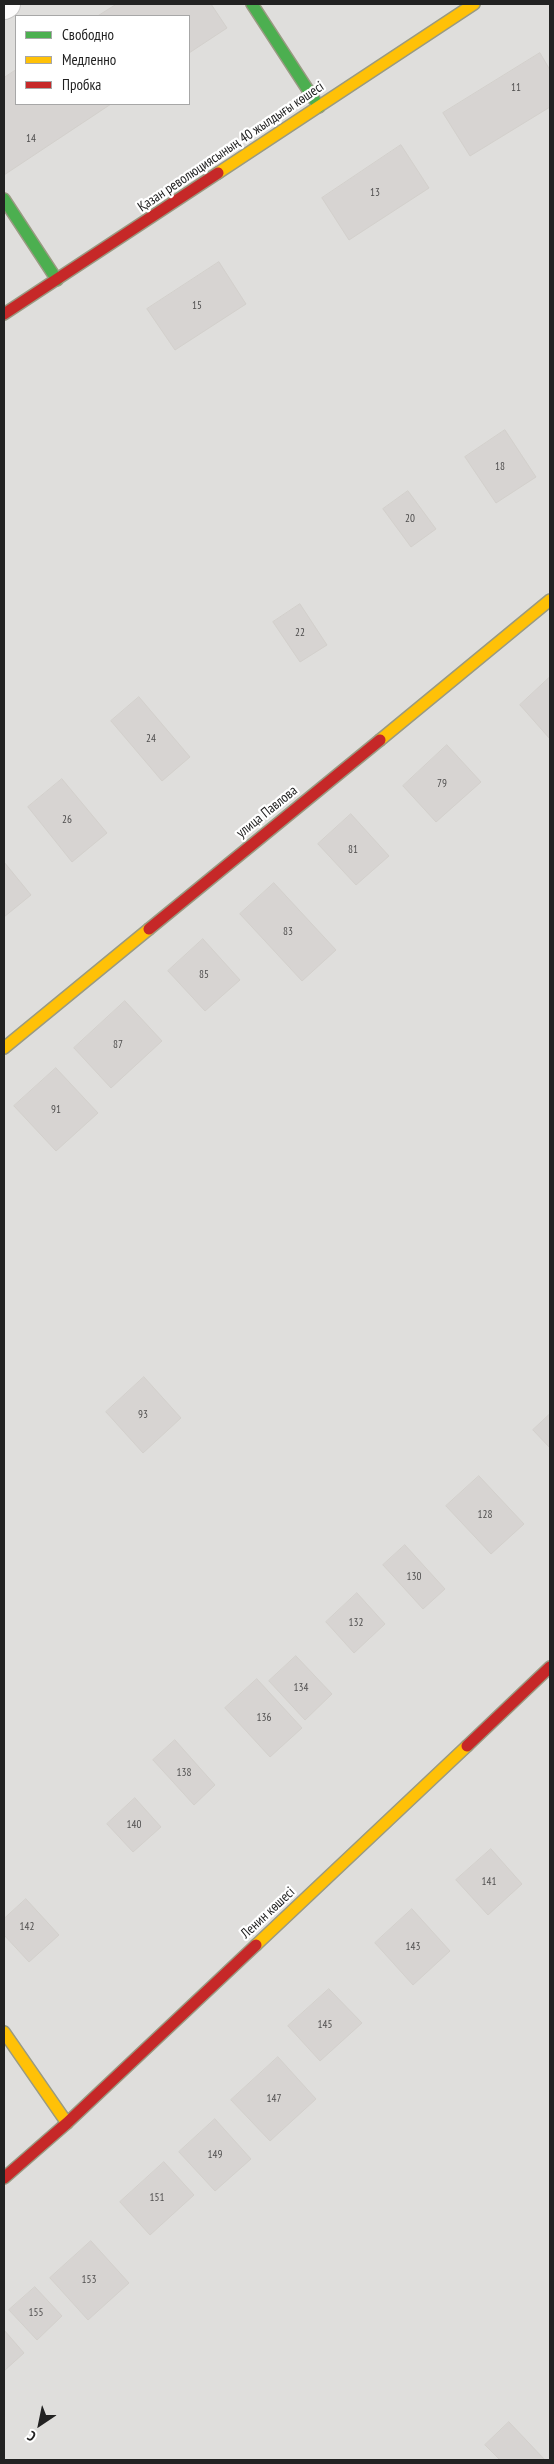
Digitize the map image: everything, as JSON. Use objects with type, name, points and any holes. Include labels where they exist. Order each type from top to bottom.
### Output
[{"type":"street","points":[[252,4],[319,106]]},
{"type":"street","name":"Қазан революциясының 40 жылдығы көшесі","points":[[4,314],[474,4]]},
{"type":"street","points":[[4,199],[57,280]]},
{"type":"street","name":"улица Павлова","points":[[4,1048],[550,600]]},
{"type":"street","name":"Ленин көшесі","points":[[4,2178],[67,2123],[550,1667]]},
{"type":"street","points":[[4,2032],[67,2123]]},
{"type":"shaded area","points":[[4,4],[550,4],[550,2460],[4,2460]]},
{"type":"building","points":[[117,4],[211,4],[227,28],[190,52],[190,15],[100,15]]},
{"type":"building","points":[[540,53],[550,70],[550,107],[470,156],[443,113]]},
{"type":"building","points":[[15,71],[15,105],[109,105],[4,175],[4,78]]},
{"type":"building","points":[[401,145],[429,188],[349,240],[322,198]]},
{"type":"building","points":[[219,262],[246,304],[175,350],[147,309]]},
{"type":"building","points":[[505,430],[536,477],[496,503],[465,457]]},
{"type":"building","points":[[408,491],[436,529],[411,547],[383,509]]},
{"type":"building","points":[[300,604],[327,645],[300,662],[273,622]]},
{"type":"building","points":[[550,677],[550,739],[520,705]]},
{"type":"building","points":[[139,697],[190,757],[162,781],[111,721]]},
{"type":"building","points":[[447,745],[481,782],[436,822],[403,786]]},
{"type":"building","points":[[62,779],[107,833],[72,862],[28,807]]},
{"type":"building","points":[[351,814],[389,856],[356,885],[318,844]]},
{"type":"building","points":[[4,862],[31,895],[4,917]]},
{"type":"building","points":[[274,883],[336,950],[302,981],[240,914]]},
{"type":"building","points":[[203,939],[240,980],[205,1011],[168,971]]},
{"type":"building","points":[[125,1001],[162,1041],[111,1088],[74,1048]]},
{"type":"building","points":[[56,1068],[98,1113],[56,1151],[14,1106]]},
{"type":"building","points":[[144,1377],[181,1418],[143,1453],[106,1412]]},
{"type":"building","points":[[550,1414],[550,1448],[533,1430]]},
{"type":"building","points":[[479,1476],[524,1524],[491,1554],[446,1506]]},
{"type":"building","points":[[405,1545],[445,1589],[423,1609],[383,1565]]},
{"type":"building","points":[[357,1593],[385,1624],[354,1653],[326,1622]]},
{"type":"building","points":[[296,1656],[332,1694],[305,1720],[269,1681]]},
{"type":"building","points":[[257,1679],[302,1728],[270,1757],[225,1708]]},
{"type":"building","points":[[175,1740],[215,1785],[194,1805],[153,1760]]},
{"type":"building","points":[[135,1798],[161,1827],[133,1852],[107,1824]]},
{"type":"building","points":[[491,1849],[522,1884],[488,1915],[456,1880]]},
{"type":"building","points":[[26,1899],[59,1935],[29,1962],[4,1935],[4,1919]]},
{"type":"building","points":[[412,1909],[450,1951],[413,1985],[375,1943]]},
{"type":"building","points":[[329,1989],[362,2023],[320,2061],[288,2026]]},
{"type":"building","points":[[278,2057],[316,2099],[270,2141],[231,2100]]},
{"type":"building","points":[[215,2119],[251,2159],[215,2191],[179,2152]]},
{"type":"building","points":[[164,2162],[194,2195],[150,2235],[120,2202]]},
{"type":"building","points":[[91,2241],[129,2283],[88,2320],[50,2278]]},
{"type":"building","points":[[35,2287],[62,2316],[37,2340],[9,2310]]},
{"type":"building","points":[[4,2330],[24,2353],[4,2371]]},
{"type":"building","points":[[509,2422],[545,2460],[500,2460],[485,2445]]},
{"type":"traffic: fast","points":[[252,4],[319,107]]},
{"type":"traffic: fast","points":[[4,199],[57,280]]},
{"type":"traffic: slow","points":[[218,173],[474,4]]},
{"type":"traffic: slow","points":[[380,740],[550,600]]},
{"type":"traffic: slow","points":[[4,1048],[149,929]]},
{"type":"traffic: slow","points":[[256,1945],[467,1746]]},
{"type":"traffic: slow","points":[[4,2032],[67,2123]]},
{"type":"traffic: jam","points":[[4,314],[218,173]]},
{"type":"traffic: jam","points":[[149,929],[380,740]]},
{"type":"traffic: jam","points":[[467,1746],[550,1667]]},
{"type":"traffic: jam","points":[[4,2178],[67,2123],[256,1945]]}]
